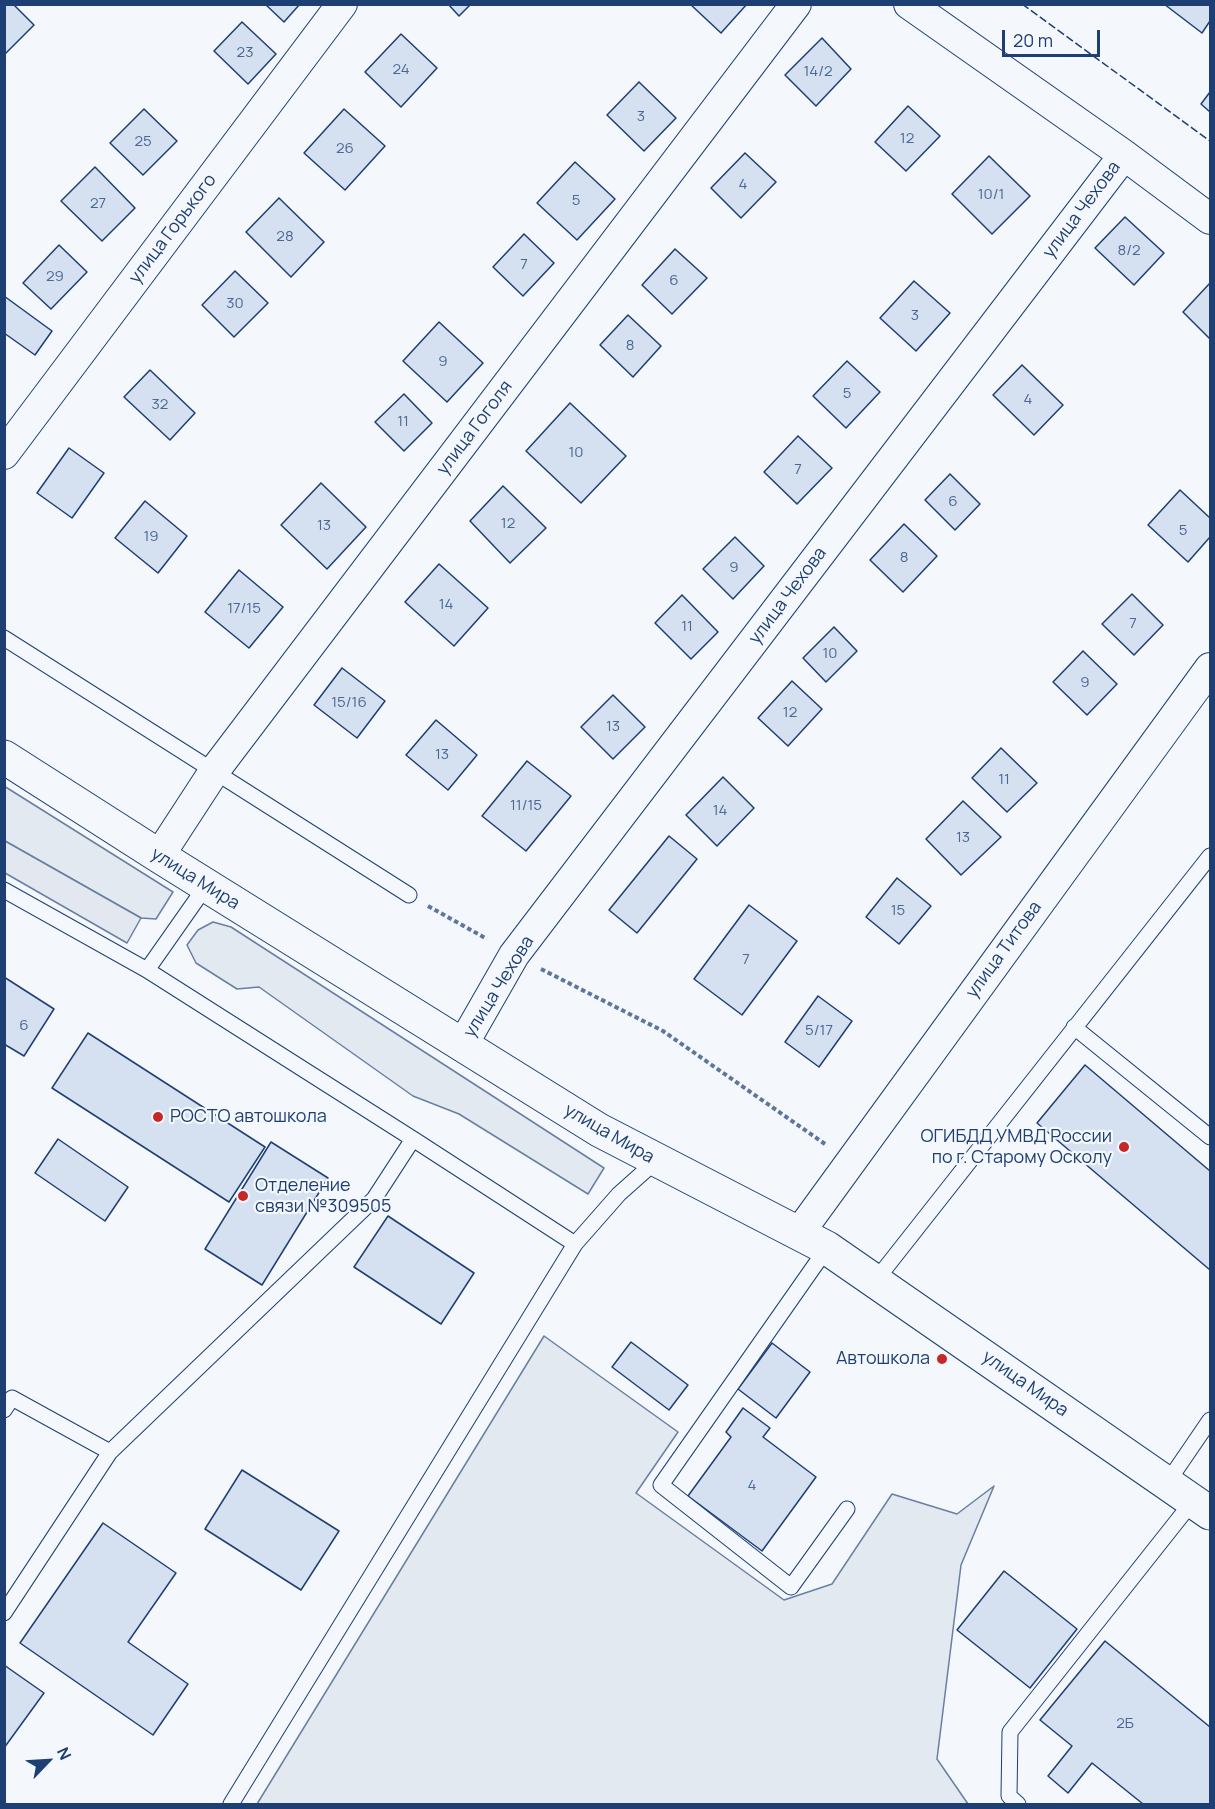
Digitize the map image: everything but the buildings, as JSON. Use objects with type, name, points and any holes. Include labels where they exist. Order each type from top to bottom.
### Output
[{"type":"main road","name":"улица Мира","points":[[4,757],[462,1046],[656,1161],[813,1240],[876,1280],[1202,1507]]},
{"type":"street","name":"улица Горького","points":[[4,454],[342,4]]},
{"type":"street","name":"улица Гоголя","points":[[159,856],[216,770],[796,4]]},
{"type":"street","points":[[909,4],[1124,155],[1210,219]]},
{"type":"street","name":"улица Чехова","points":[[462,1046],[514,955],[1124,155]]},
{"type":"street","name":"улица Титова","points":[[813,1240],[850,1161],[1210,671]]},
{"type":"lane","points":[[4,638],[216,770],[409,895]]},
{"type":"lane","points":[[876,1280],[1210,856]]},
{"type":"lane","points":[[147,970],[206,886]]},
{"type":"lane","points":[[4,890],[147,970],[575,1244]]},
{"type":"lane","points":[[1074,1026],[1210,1137]]},
{"type":"lane","points":[[4,1612],[110,1452],[374,1199],[413,1140]]},
{"type":"lane","points":[[231,1804],[575,1244],[619,1194],[656,1161]]},
{"type":"lane","points":[[813,1240],[661,1485],[791,1587],[847,1509]]},
{"type":"lane","points":[[4,1410],[12,1398],[110,1452]]},
{"type":"lane","points":[[1167,1483],[1210,1420]]},
{"type":"lane","points":[[1018,1804],[1009,1796],[1010,1732],[1202,1507]]},
{"type":"path","points":[[409,895],[514,955],[663,1031],[850,1161]]},
{"type":"shaded area","points":[[4,786],[173,892],[156,919],[141,918],[5,841]]},
{"type":"shaded area","points":[[5,841],[141,918],[127,943],[5,873]]},
{"type":"shaded area","points":[[213,922],[231,927],[604,1168],[588,1194],[459,1114],[413,1096],[259,987],[237,989],[196,963],[187,945],[198,930]]},
{"type":"shaded area","points":[[544,1336],[678,1432],[636,1493],[784,1600],[832,1584],[892,1494],[957,1514],[994,1486],[961,1565],[937,1759],[968,1804],[257,1804]]},
{"type":"fence","points":[[1022,4],[1210,141]]},
{"type":"place","name":"РОСТО автошкола","points":[[158,1117]]},
{"type":"place","name":"ОГИБДД УМВД России по г. Старому Осколу","points":[[1124,1147]]},
{"type":"place","name":"Отделение связи №309505","points":[[243,1196]]},
{"type":"place","name":"Автошкола","points":[[942,1359]]}]
